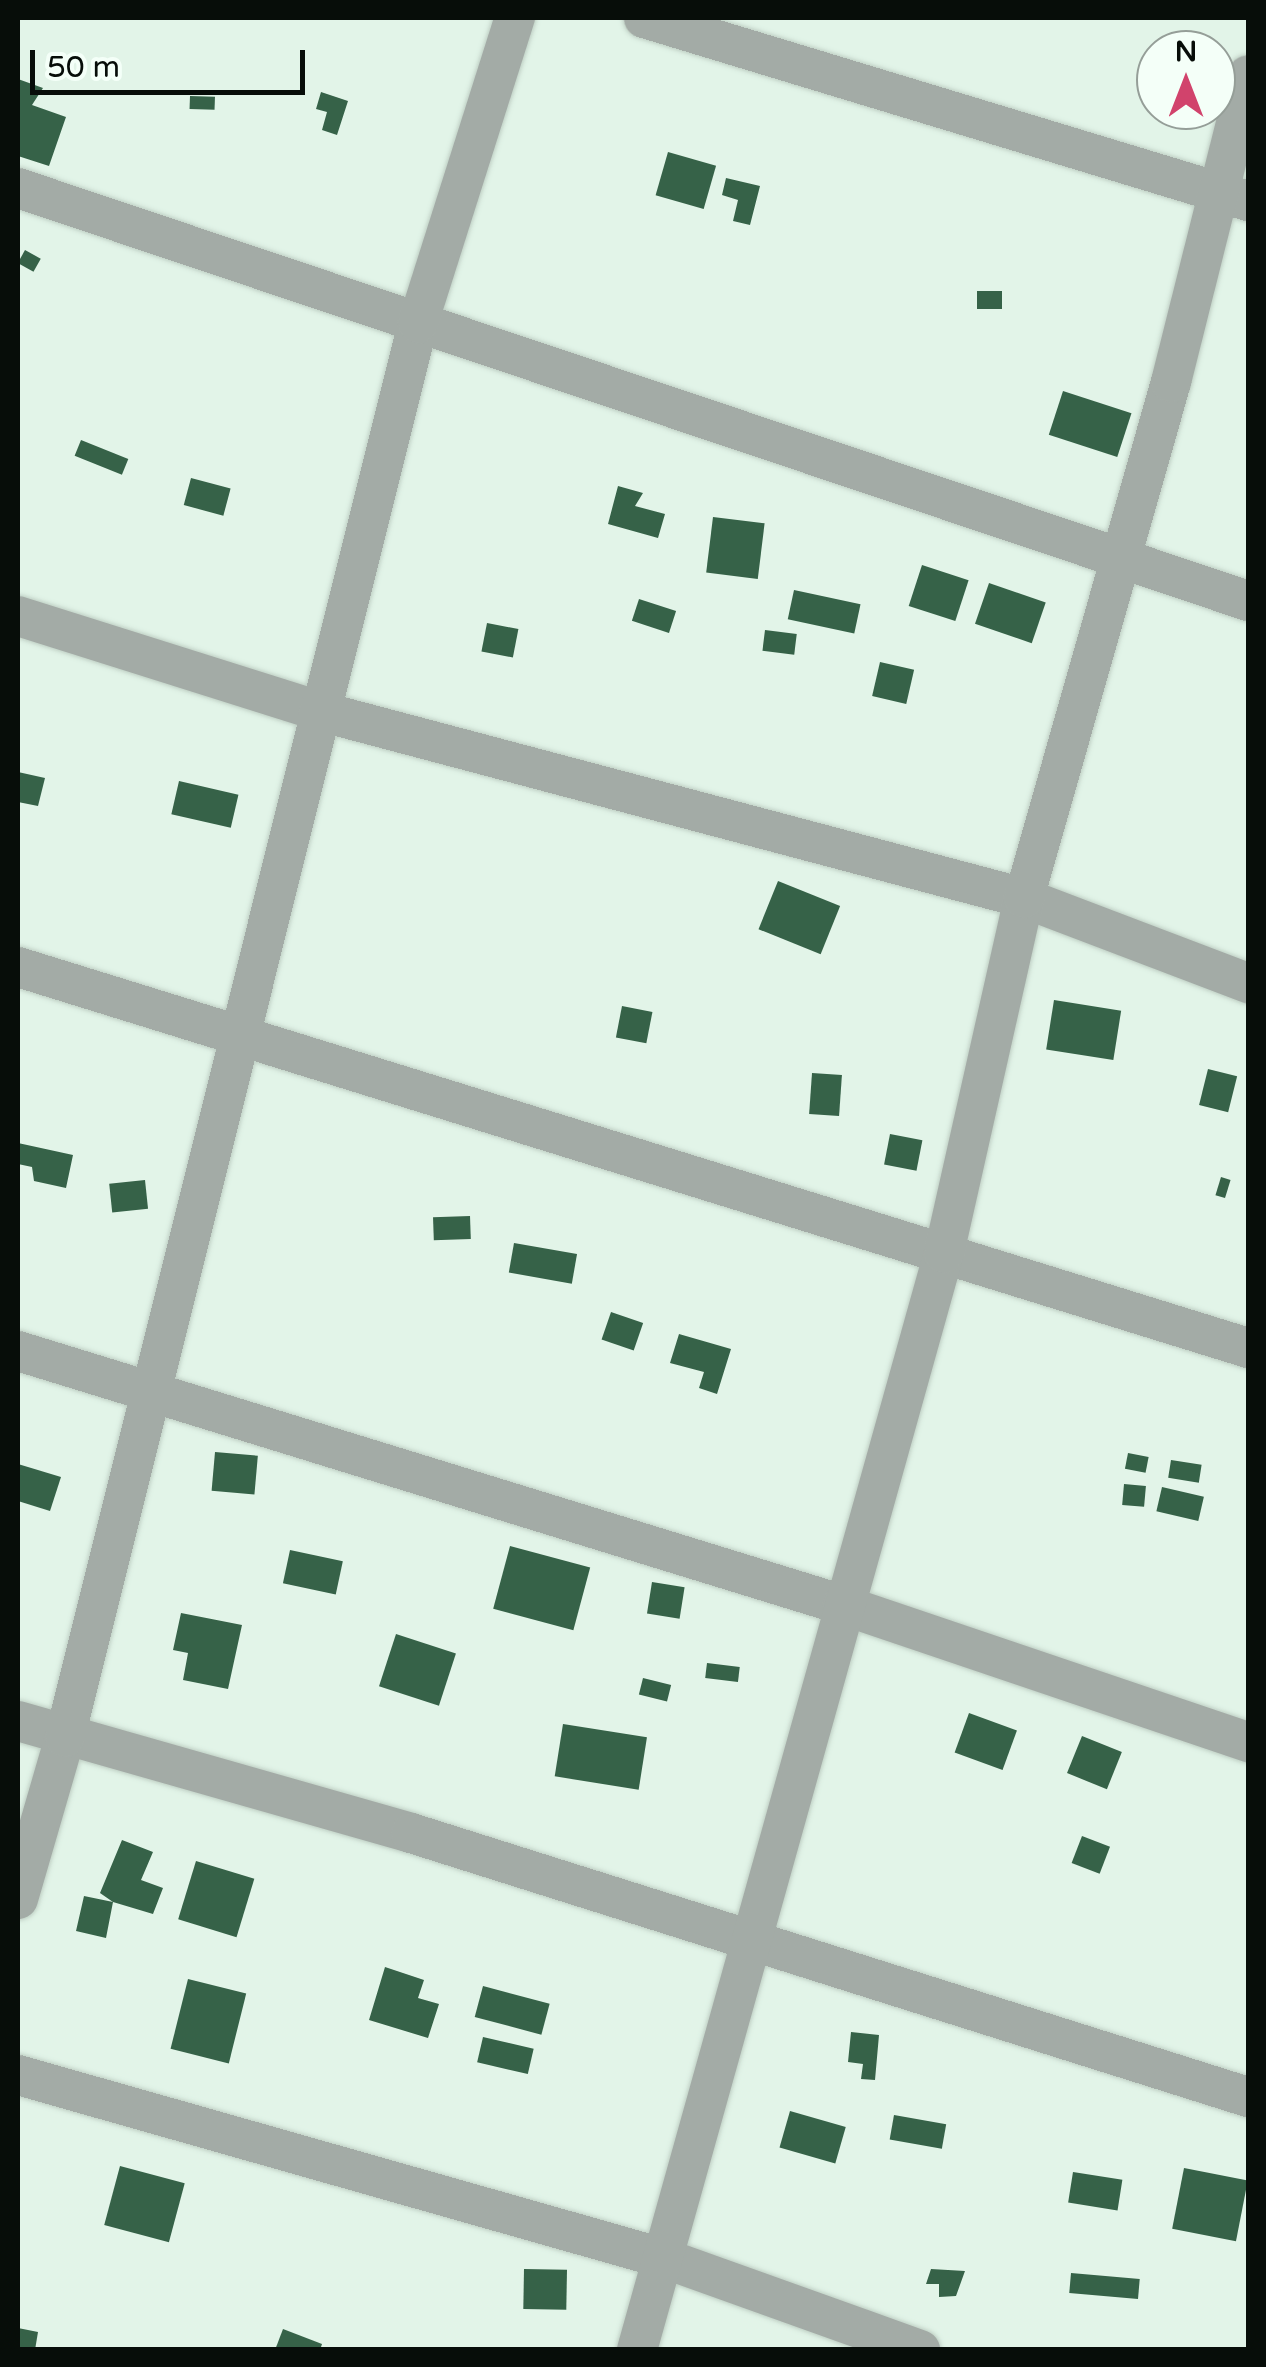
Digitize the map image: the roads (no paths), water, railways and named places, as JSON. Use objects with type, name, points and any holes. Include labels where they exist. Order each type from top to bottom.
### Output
[{"type":"street","points":[[18,1899],[65,1736],[146,1394],[418,323],[515,18]]},
{"type":"street","points":[[644,18],[1234,195]]},
{"type":"street","points":[[637,2350],[666,2259],[750,1940],[944,1253],[1024,898],[1120,558],[1234,195],[1248,76]]},
{"type":"street","points":[[18,188],[1248,600]]},
{"type":"street","points":[[18,616],[318,710],[1024,898],[1248,983]]},
{"type":"street","points":[[18,968],[238,1032],[1248,1348]]},
{"type":"street","points":[[18,1351],[146,1394],[843,1605],[1248,1742]]},
{"type":"street","points":[[18,1721],[410,1833],[1248,2097]]},
{"type":"street","points":[[18,2076],[666,2259],[920,2350]]}]
